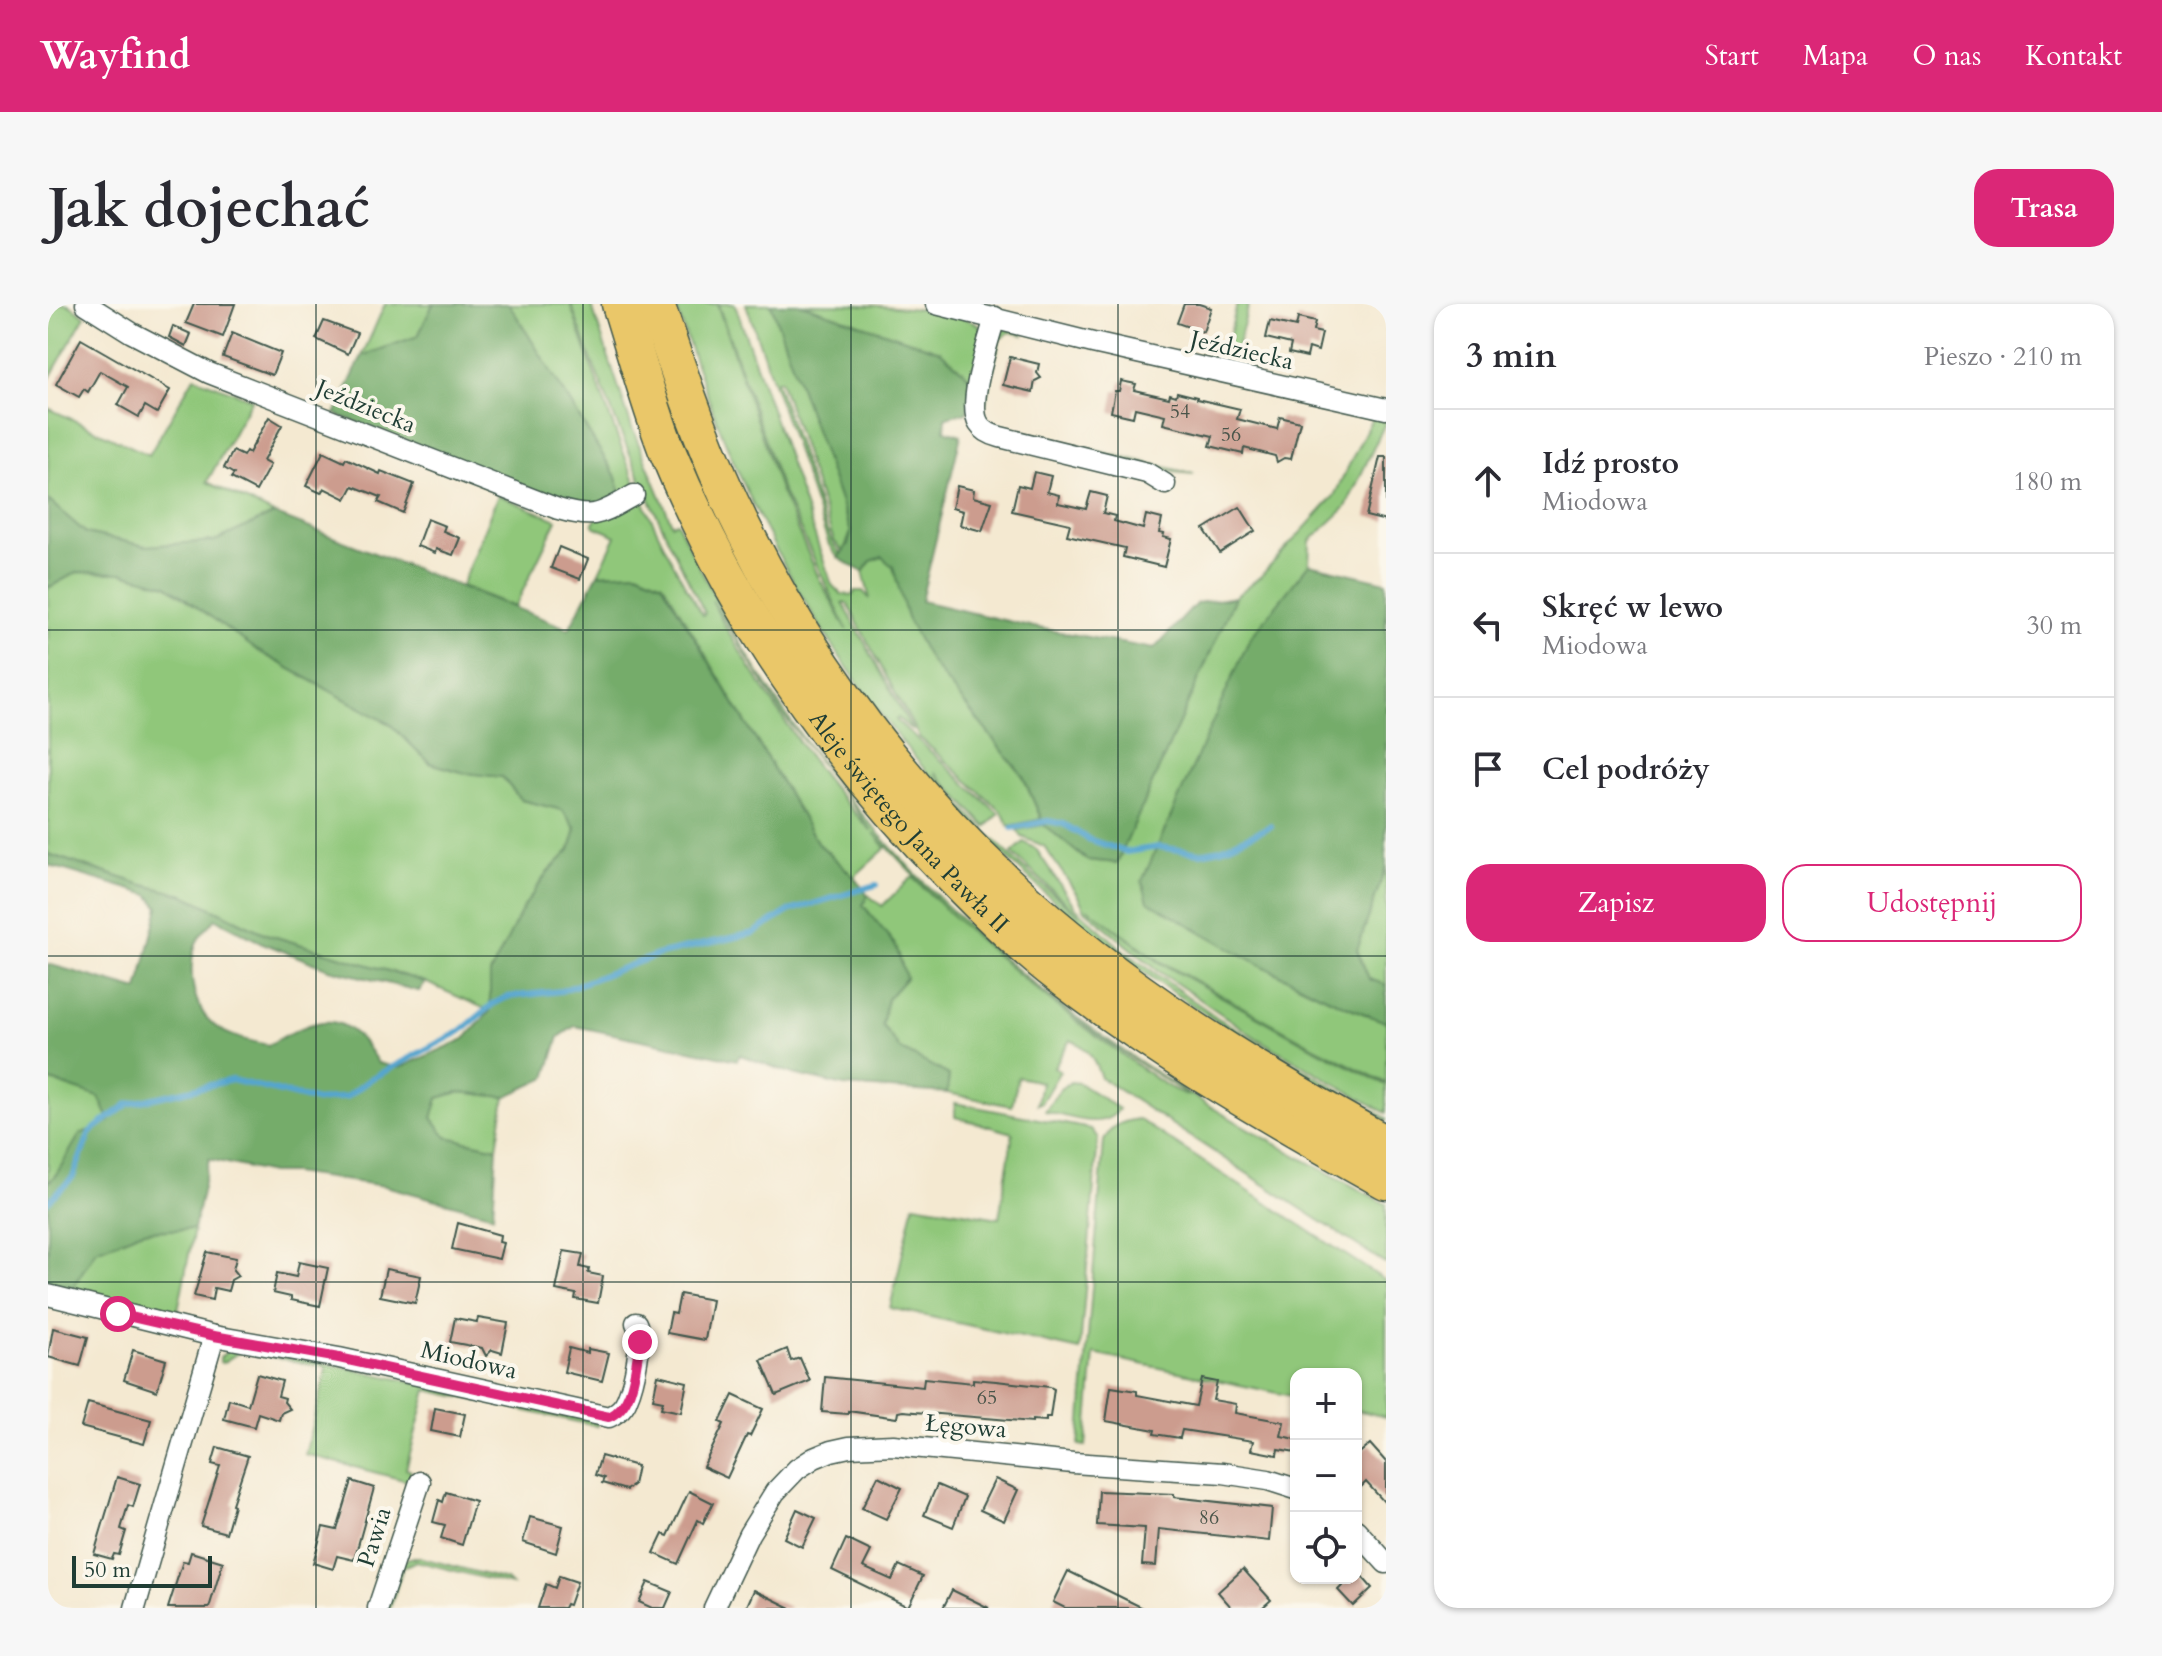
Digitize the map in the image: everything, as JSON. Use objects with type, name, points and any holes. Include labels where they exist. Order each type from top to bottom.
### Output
[{"type":"highway","name":"Aleje świętego Jana Pawła II","points":[[620,304],[666,447],[713,548],[750,617],[790,681],[836,746],[882,802],[986,911],[1056,973],[1180,1061],[1386,1181]]},
{"type":"highway","name":"Aleje świętego Jana Pawła II","points":[[656,304],[695,418],[723,486],[782,601],[818,660],[863,722],[941,818],[1009,886],[1078,944],[1146,995],[1248,1063],[1386,1144]]},
{"type":"street","name":"Jeździecka","points":[[86,304],[132,333],[209,373],[558,509],[581,516],[595,516],[634,495]]},
{"type":"street","name":"Jeździecka","points":[[936,304],[1386,409]]},
{"type":"street","points":[[995,317],[975,398],[975,415],[979,426],[990,434],[1147,473],[1165,484]]},
{"type":"street","name":"Miodowa","points":[[48,1295],[214,1336],[339,1358],[609,1417],[616,1414],[628,1399],[640,1342],[636,1323]]},
{"type":"street","points":[[135,1608],[214,1336]]},
{"type":"street","name":"Łęgowa","points":[[714,1608],[749,1534],[775,1492],[797,1469],[814,1458],[849,1447],[893,1445],[1073,1463],[1223,1473],[1290,1487]]},
{"type":"street","name":"Pawia","points":[[378,1608],[420,1482]]},
{"type":"street","points":[[1362,1537],[1386,1563]]},
{"type":"green space","points":[[48,304],[68,304],[85,316],[48,381]]},
{"type":"green space","points":[[385,304],[433,304],[418,336],[362,356]]},
{"type":"green space","points":[[433,304],[509,304],[615,475],[622,496],[588,511],[335,414],[362,356],[418,336]]},
{"type":"green space","points":[[509,304],[570,304],[612,423],[645,504],[682,580],[703,615],[705,613],[633,461],[571,304],[591,304],[632,428],[672,524],[677,522],[738,639],[795,728],[832,778],[913,872],[1003,957],[1134,1058],[1240,1124],[1386,1204],[1386,1264],[1101,1078],[1090,1054],[1070,1040],[1054,1067],[1060,1071],[1041,1103],[1037,1104],[1041,1082],[1018,1077],[1012,1106],[947,1093],[949,1075],[900,1049],[882,1025],[887,999],[906,978],[896,946],[862,904],[868,895],[882,906],[912,877],[962,925],[988,948],[1040,993],[1155,1078],[1190,1096],[1128,1056],[1010,967],[955,918],[874,833],[886,848],[854,877],[817,842],[663,583],[637,572],[598,574],[616,536],[594,526],[593,522],[622,496],[615,475]],"holes":[[[712,600],[782,713],[872,831],[838,794],[792,732],[730,635]]]},
{"type":"green space","points":[[675,304],[717,304],[780,490],[819,578],[847,630],[782,490],[718,304],[735,304],[832,585],[841,594],[853,595],[855,591],[863,591],[870,599],[863,572],[871,561],[882,557],[894,567],[907,618],[930,661],[1023,776],[1041,819],[1009,826],[1002,812],[919,737],[847,603],[843,603],[913,731],[898,718],[896,720],[999,814],[986,827],[935,772],[964,809],[1022,867],[1079,915],[1012,853],[1024,842],[1036,849],[1075,907],[1124,951],[1218,1018],[1386,1118],[1386,1121],[1206,1014],[1148,975],[1083,925],[1022,872],[964,814],[910,752],[815,619],[775,547],[721,432]]},
{"type":"green space","points":[[746,304],[771,304],[851,532],[843,552],[834,541],[780,380],[776,381],[827,531],[841,555],[838,558],[829,545]]},
{"type":"green space","points":[[771,304],[801,304],[940,351],[974,381],[967,412],[946,417],[945,430],[961,435],[921,601],[1038,628],[1154,649],[1197,603],[1235,597],[1117,863],[1087,860],[1044,825],[1023,776],[930,661],[907,618],[893,567],[882,557],[871,561],[863,572],[838,558],[848,544],[851,532]]},
{"type":"green space","points":[[801,304],[900,307],[954,315],[973,322],[984,331],[974,381],[940,351]]},
{"type":"green space","points":[[1237,304],[1249,304],[1236,352],[1227,362],[1223,362]]},
{"type":"green space","points":[[1003,330],[1021,331],[1023,335],[1010,332],[1000,339],[983,414],[989,425],[1194,474],[1173,472],[991,429],[980,415],[980,399],[993,343]]},
{"type":"green space","points":[[194,377],[252,399],[207,482],[274,514],[215,541],[146,546],[86,533],[48,500],[48,408],[149,455]]},
{"type":"green space","points":[[1366,413],[1383,417],[1386,421],[1346,507],[1310,541],[1309,564],[1249,640],[1149,901],[1294,982],[1386,1022],[1386,1083],[1160,961],[1087,908],[1159,962],[1310,1046],[1386,1085],[1386,1113],[1255,1037],[1157,970],[1085,910],[1044,846],[1022,837],[1017,830],[1044,825],[1086,860],[1117,863],[1235,597],[1261,576],[1334,496],[1372,418],[1363,416]]},
{"type":"green space","points":[[498,495],[557,520],[515,607],[461,586]]},
{"type":"green space","points":[[48,500],[86,533],[146,546],[215,541],[274,514],[569,629],[598,574],[637,572],[662,583],[817,842],[868,895],[863,905],[896,946],[906,978],[887,999],[882,1025],[900,1049],[949,1075],[947,1093],[844,1086],[793,1074],[740,1055],[737,1060],[575,1026],[559,1037],[546,1078],[505,1097],[459,1092],[438,1098],[432,1118],[447,1137],[497,1148],[493,1215],[385,1186],[293,1173],[271,1173],[209,1159],[194,1229],[143,1231],[96,1250],[71,1290],[48,1284],[48,1183],[80,1134],[110,1121],[99,1097],[48,1080],[48,964],[138,990],[159,907],[149,895],[48,865],[48,854],[184,895],[266,934],[425,982],[419,991],[329,969],[260,942],[216,919],[196,944],[192,977],[197,999],[207,1018],[221,1030],[268,1045],[302,1028],[329,1022],[353,1032],[378,1063],[399,1068],[465,1039],[490,1011],[490,974],[523,908],[547,873],[570,850],[576,829],[562,810],[521,800],[502,777],[465,773],[430,763],[390,724],[258,651],[167,585],[122,573],[77,572],[48,588]]},
{"type":"green space","points":[[1309,564],[1386,582],[1386,866],[1357,950],[1369,979],[1386,985],[1386,1022],[1294,982],[1177,918],[1148,901],[1142,881],[1249,640]]},
{"type":"green space","points":[[77,572],[122,573],[167,585],[258,651],[390,724],[430,763],[465,773],[502,777],[521,800],[563,810],[576,829],[570,850],[547,873],[490,974],[490,1011],[425,982],[266,934],[184,895],[48,854],[48,588]]},
{"type":"green space","points":[[1386,866],[1386,985],[1369,979],[1357,950]]},
{"type":"green space","points":[[48,1080],[100,1097],[111,1121],[48,1183]]},
{"type":"green space","points":[[1071,1082],[1079,1083],[1119,1109],[1104,1120],[1095,1121],[1045,1111],[1060,1089]]},
{"type":"green space","points":[[459,1092],[505,1097],[497,1148],[447,1137],[432,1118],[438,1098]]},
{"type":"green space","points":[[955,1103],[1091,1129],[1098,1138],[1080,1350],[890,1308],[914,1204],[999,1218],[1013,1133],[955,1117]]},
{"type":"green space","points":[[1138,1119],[1386,1281],[1386,1417],[1362,1411],[1362,1368],[1290,1368],[1290,1396],[1094,1354],[1086,1446],[1079,1445],[1104,1141],[1110,1131],[1126,1121]]},
{"type":"green space","points":[[194,1229],[177,1315],[71,1290],[95,1250],[143,1231]]},
{"type":"green space","points":[[242,1346],[598,1421],[597,1426],[427,1390],[406,1469],[411,1471],[411,1482],[305,1454],[327,1367],[241,1351],[220,1362],[227,1351]]},
{"type":"green space","points":[[409,1558],[422,1558],[506,1580],[511,1585],[416,1561],[403,1567],[390,1608],[384,1608],[403,1562]]},
{"type":"building","points":[[194,304],[235,304],[223,337],[186,323]]},
{"type":"building","points":[[1184,304],[1211,308],[1203,332],[1177,323]]},
{"type":"building","points":[[1298,318],[1315,322],[1313,331],[1322,333],[1318,351],[1309,348],[1307,357],[1289,353],[1291,344],[1266,338],[1270,321],[1296,327]]},
{"type":"building","points":[[324,321],[357,333],[348,354],[316,339]]},
{"type":"building","points":[[173,326],[191,334],[186,346],[169,337]]},
{"type":"building","points":[[232,333],[281,353],[272,375],[223,357]]},
{"type":"building","points":[[81,339],[170,390],[157,413],[145,406],[139,417],[118,405],[128,387],[100,371],[88,392],[84,389],[79,397],[56,384]]},
{"type":"building","points":[[1010,357],[1039,364],[1037,373],[1041,378],[1035,381],[1033,392],[1003,385]]},
{"type":"building","points":[[1121,381],[1136,384],[1134,390],[1169,398],[1170,394],[1176,396],[1177,392],[1240,409],[1237,419],[1277,429],[1280,417],[1300,422],[1291,459],[1284,458],[1277,462],[1275,456],[1244,448],[1243,454],[1210,446],[1213,436],[1163,424],[1165,415],[1135,408],[1133,417],[1111,412],[1115,391],[1119,391]]},
{"type":"building","points":[[269,417],[282,425],[263,461],[270,465],[256,491],[231,478],[234,474],[224,468],[233,451],[243,456],[246,451],[249,453]]},
{"type":"building","points":[[323,452],[344,462],[346,458],[380,474],[381,471],[414,484],[403,513],[378,502],[381,497],[353,486],[346,499],[324,488],[321,493],[306,486]]},
{"type":"building","points":[[1380,457],[1386,457],[1386,521],[1366,516]]},
{"type":"building","points":[[1034,472],[1051,476],[1047,492],[1059,495],[1058,503],[1086,509],[1091,492],[1107,496],[1103,513],[1115,516],[1114,521],[1143,529],[1146,515],[1162,519],[1159,533],[1171,539],[1164,567],[1123,557],[1125,548],[1067,535],[1070,524],[1012,511],[1018,485],[1030,488]]},
{"type":"building","points":[[957,486],[974,490],[973,497],[992,502],[982,531],[960,525],[963,511],[952,508]]},
{"type":"building","points":[[1240,507],[1255,531],[1220,553],[1204,529]]},
{"type":"building","points":[[427,519],[445,526],[443,531],[460,538],[453,555],[436,549],[435,553],[417,546]]},
{"type":"building","points":[[559,547],[588,559],[580,579],[551,568]]},
{"type":"building","points":[[458,1223],[500,1235],[499,1242],[503,1243],[499,1259],[452,1249]]},
{"type":"building","points":[[564,1251],[583,1254],[580,1267],[589,1269],[588,1273],[603,1276],[598,1303],[575,1299],[576,1294],[556,1290]]},
{"type":"building","points":[[207,1252],[236,1258],[233,1270],[238,1276],[231,1280],[228,1291],[214,1288],[212,1300],[194,1296]]},
{"type":"building","points":[[299,1262],[328,1268],[320,1306],[273,1293],[277,1273],[296,1277]]},
{"type":"building","points":[[386,1269],[421,1276],[415,1303],[380,1296]]},
{"type":"building","points":[[680,1294],[712,1300],[705,1340],[667,1333],[671,1313],[676,1314]]},
{"type":"building","points":[[455,1318],[508,1323],[502,1353],[492,1350],[486,1356],[482,1348],[450,1342]]},
{"type":"building","points":[[53,1328],[88,1337],[80,1366],[48,1357]]},
{"type":"building","points":[[569,1348],[588,1353],[588,1349],[609,1353],[602,1381],[564,1372]]},
{"type":"building","points":[[787,1349],[791,1361],[800,1358],[810,1381],[776,1395],[761,1360]]},
{"type":"building","points":[[133,1350],[166,1360],[157,1391],[124,1380]]},
{"type":"building","points":[[257,1374],[282,1381],[278,1396],[285,1398],[284,1402],[290,1409],[281,1413],[279,1420],[258,1413],[254,1427],[224,1419],[229,1399],[248,1405]]},
{"type":"building","points":[[658,1375],[687,1382],[681,1412],[661,1408],[663,1401],[653,1399]]},
{"type":"building","points":[[825,1377],[923,1387],[924,1378],[973,1383],[973,1379],[1054,1389],[1050,1417],[1046,1417],[1046,1421],[903,1411],[898,1412],[897,1418],[848,1411],[848,1414],[822,1412]]},
{"type":"building","points":[[1202,1379],[1217,1382],[1213,1400],[1236,1404],[1235,1413],[1284,1422],[1281,1436],[1290,1438],[1290,1451],[1278,1449],[1277,1455],[1251,1450],[1253,1441],[1182,1430],[1180,1438],[1106,1421],[1111,1387],[1196,1406]]},
{"type":"building","points":[[733,1395],[763,1409],[727,1478],[703,1467],[724,1424],[720,1422]]},
{"type":"building","points":[[88,1403],[151,1420],[144,1444],[81,1427]]},
{"type":"building","points":[[435,1408],[465,1414],[460,1437],[431,1431]]},
{"type":"building","points":[[1370,1444],[1386,1462],[1386,1504],[1366,1482],[1362,1486],[1362,1451]]},
{"type":"building","points":[[217,1447],[248,1456],[226,1533],[201,1526],[220,1466],[212,1464]]},
{"type":"building","points":[[601,1456],[637,1466],[633,1485],[626,1490],[602,1483],[604,1478],[595,1475]]},
{"type":"building","points":[[878,1476],[902,1488],[886,1519],[862,1508]]},
{"type":"building","points":[[117,1477],[140,1484],[133,1507],[128,1505],[121,1529],[126,1531],[119,1555],[114,1554],[112,1559],[94,1554]]},
{"type":"building","points":[[995,1479],[1018,1490],[1004,1521],[980,1510]]},
{"type":"building","points":[[352,1481],[374,1488],[354,1560],[337,1556],[333,1569],[313,1563],[323,1527],[337,1530]]},
{"type":"building","points":[[937,1485],[965,1497],[953,1527],[924,1515]]},
{"type":"building","points":[[689,1491],[713,1503],[703,1523],[698,1520],[678,1564],[654,1553],[663,1534],[668,1536]]},
{"type":"building","points":[[1099,1491],[1174,1494],[1174,1497],[1272,1508],[1269,1541],[1159,1529],[1156,1566],[1142,1565],[1145,1528],[1097,1525]]},
{"type":"building","points":[[446,1492],[475,1501],[462,1545],[441,1538],[445,1525],[433,1522],[439,1500],[443,1502]]},
{"type":"building","points":[[797,1509],[816,1518],[802,1547],[784,1538]]},
{"type":"building","points":[[530,1517],[563,1526],[556,1553],[523,1542]]},
{"type":"building","points":[[846,1539],[871,1551],[863,1567],[892,1580],[899,1565],[923,1576],[908,1607],[832,1570]]},
{"type":"building","points":[[191,1552],[223,1562],[209,1608],[168,1608],[183,1561],[188,1562]]},
{"type":"building","points":[[1243,1569],[1271,1600],[1262,1608],[1232,1608],[1218,1592]]},
{"type":"building","points":[[1068,1571],[1143,1608],[1065,1608],[1053,1602]]},
{"type":"building","points":[[559,1576],[577,1582],[569,1605],[566,1604],[564,1608],[538,1608],[546,1584],[555,1588]]},
{"type":"building","points":[[1362,1577],[1372,1588],[1353,1606],[1338,1590],[1344,1584],[1362,1584]]},
{"type":"building","points":[[648,1582],[672,1592],[665,1608],[652,1608],[639,1602]]},
{"type":"building","points":[[754,1590],[791,1608],[746,1608]]},
{"type":"building","points":[[952,1590],[989,1608],[943,1608]]},
{"type":"waterway","points":[[1012,828],[1048,821],[1064,824],[1088,839],[1126,852],[1159,847],[1200,853],[1221,849],[1271,826]]},
{"type":"waterway","points":[[48,1202],[73,1177],[90,1132],[128,1104],[232,1080],[317,1101],[346,1097],[372,1078],[461,1031],[493,1004],[507,997],[561,991],[660,954],[754,933],[789,911],[876,885]]},
{"type":"route","points":[[118,1314],[609,1417],[616,1414],[628,1399],[640,1342]]}]
